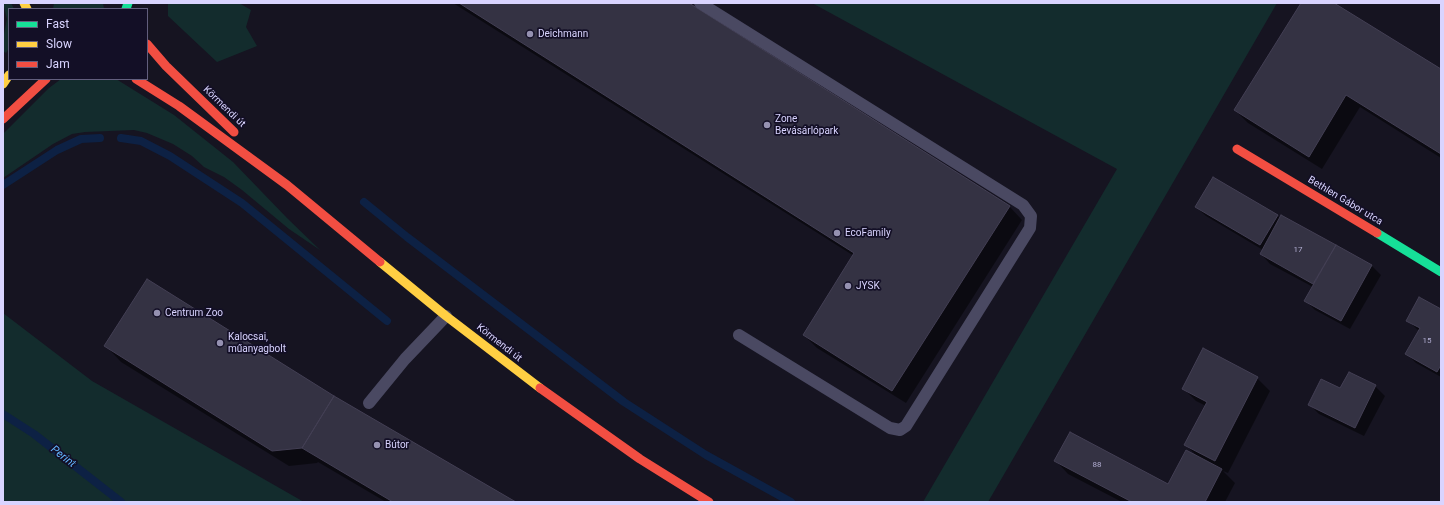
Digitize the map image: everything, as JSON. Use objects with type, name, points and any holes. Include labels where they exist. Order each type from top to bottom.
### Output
[{"type":"street","name":"Körmendi út","points":[[148,45],[166,66],[287,185]]},
{"type":"street","points":[[3,119],[45,80]]},
{"type":"street","name":"Körmendi út","points":[[138,80],[179,106],[287,185],[446,316],[570,411],[640,459],[709,502]]},
{"type":"street","name":"Bethlen Gábor utca","points":[[1237,149],[1441,272]]},
{"type":"lane","points":[[700,3],[1023,205],[1031,216],[1030,228],[906,426],[900,430],[890,428],[739,335]]},
{"type":"lane","points":[[369,403],[405,360],[446,316]]},
{"type":"green space","points":[[3,3],[11,3],[14,8],[8,8],[8,50],[6,53],[3,51],[3,39],[7,19]]},
{"type":"green space","points":[[54,3],[103,3],[104,8],[53,8]]},
{"type":"green space","points":[[168,3],[239,3],[251,10],[246,27],[257,46],[217,62],[168,16]]},
{"type":"green space","points":[[812,3],[1277,3],[988,502],[923,502],[1117,169]]},
{"type":"green space","points":[[60,80],[118,80],[174,115],[233,162],[320,250],[289,229],[242,190],[224,177],[204,167],[192,156],[173,144],[147,133],[134,130],[72,134],[53,144],[3,178],[3,134],[49,88]]},
{"type":"green space","points":[[3,313],[92,381],[304,502],[3,502]]},
{"type":"building","name":"Zone Bevásárlópark","points":[[459,3],[689,3],[1010,206],[892,391],[803,335],[854,253]]},
{"type":"building","points":[[1301,3],[1334,3],[1441,69],[1441,154],[1346,95],[1309,157],[1234,110]]},
{"type":"building","points":[[1213,177],[1278,215],[1260,245],[1195,207]]},
{"type":"building","points":[[1281,215],[1336,245],[1313,284],[1260,254]]},
{"type":"building","points":[[1336,245],[1372,265],[1341,321],[1304,301]]},
{"type":"building","points":[[147,279],[334,396],[302,448],[272,451],[104,346]]},
{"type":"building","points":[[1419,297],[1441,309],[1441,365],[1437,372],[1405,354],[1420,328],[1406,321]]},
{"type":"building","points":[[1203,348],[1258,377],[1215,461],[1184,445],[1207,402],[1182,389]]},
{"type":"building","points":[[1349,372],[1376,385],[1355,428],[1308,405],[1321,379],[1340,388]]},
{"type":"building","points":[[334,396],[516,502],[393,502],[302,448]]},
{"type":"building","points":[[1070,432],[1168,484],[1186,450],[1222,469],[1205,502],[1132,502],[1054,461]]},
{"type":"waterway","points":[[3,185],[57,150],[81,139],[100,138]]},
{"type":"waterway","points":[[121,138],[141,141],[170,156],[242,203],[387,321]]},
{"type":"waterway","points":[[364,202],[407,237],[624,402],[706,455],[791,502]]},
{"type":"waterway","name":"Perint","points":[[3,414],[34,434],[121,502]]},
{"type":"traffic: fast","points":[[126,8],[128,3]]},
{"type":"traffic: fast","points":[[1377,233],[1441,272]]},
{"type":"traffic: slow","points":[[24,3],[26,8]]},
{"type":"traffic: slow","points":[[3,84],[8,76]]},
{"type":"traffic: slow","points":[[380,262],[446,316],[540,388]]},
{"type":"traffic: jam","points":[[148,45],[166,66],[234,132]]},
{"type":"traffic: jam","points":[[3,119],[45,80]]},
{"type":"traffic: jam","points":[[138,80],[179,106],[287,185],[380,262]]},
{"type":"traffic: jam","points":[[1237,149],[1377,233]]},
{"type":"traffic: jam","points":[[540,388],[640,459],[709,502]]},
{"type":"place","name":"Deichmann","points":[[530,34]]},
{"type":"place","name":"Zone Bevásárlópark","points":[[767,125]]},
{"type":"place","name":"EcoFamily","points":[[837,233]]},
{"type":"place","name":"JYSK","points":[[848,286]]},
{"type":"place","name":"Centrum Zoo","points":[[157,313]]},
{"type":"place","name":"Kalocsai, műanyagbolt","points":[[220,343]]},
{"type":"place","name":"Bútor","points":[[377,445]]}]
